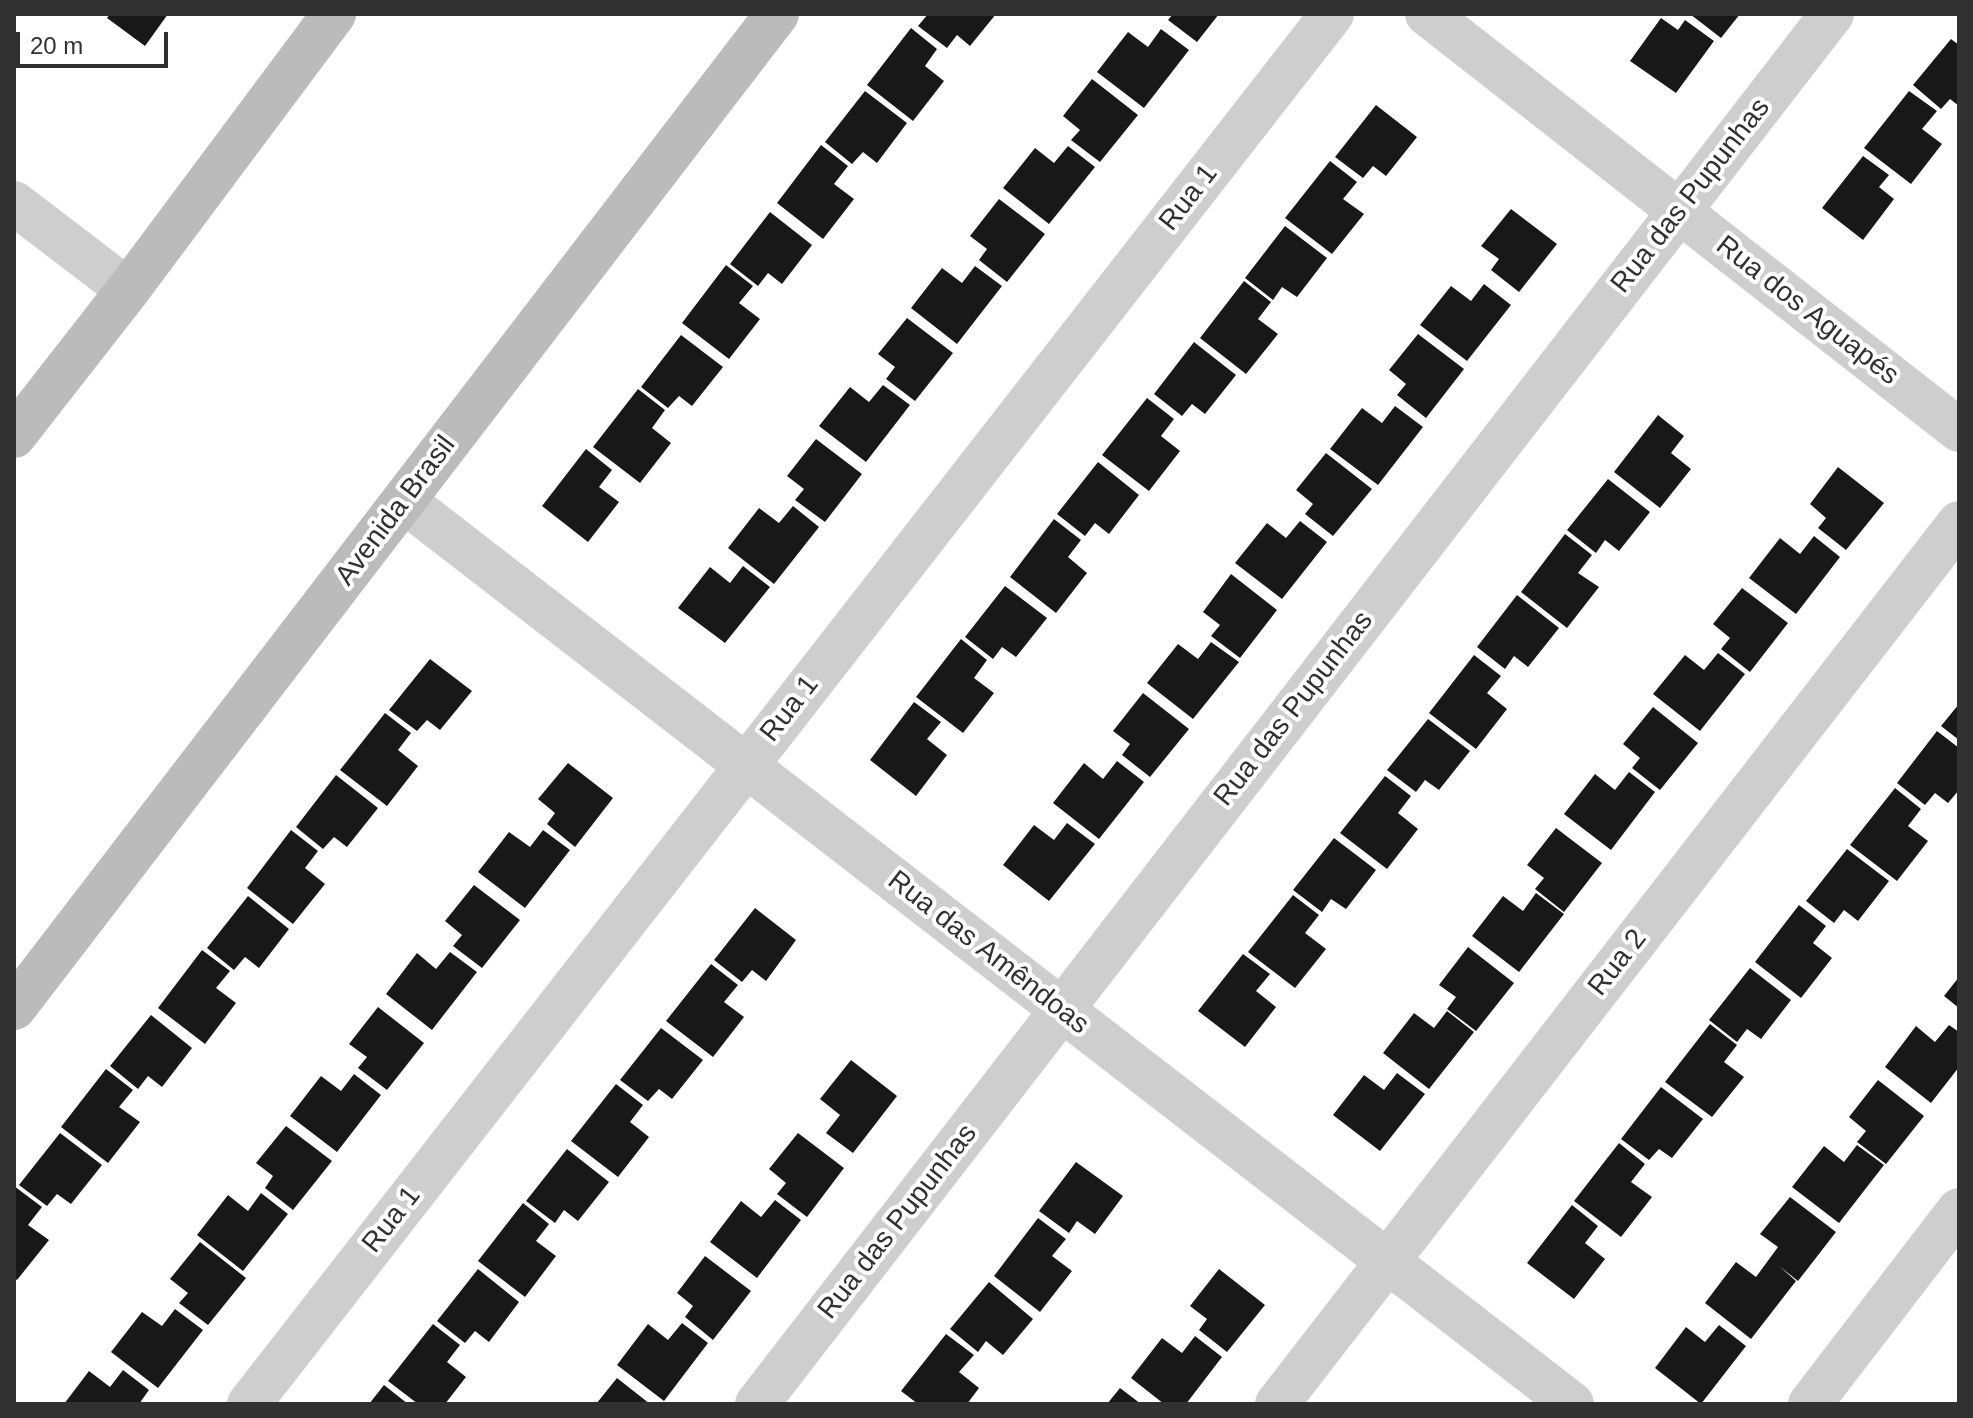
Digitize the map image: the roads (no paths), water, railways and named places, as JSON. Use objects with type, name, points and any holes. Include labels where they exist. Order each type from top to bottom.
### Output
[{"type":"street","points":[[14,436],[128,290],[334,14]]},
{"type":"street","name":"Avenida Brasil","points":[[14,1008],[777,14]]},
{"type":"street","name":"Rua 1","points":[[249,1404],[1332,14]]},
{"type":"street","name":"Rua dos Aguapés","points":[[1427,14],[1959,430]]},
{"type":"street","name":"Rua das Pupunhas","points":[[757,1404],[1832,14]]},
{"type":"street","points":[[14,203],[128,290]]},
{"type":"street","name":"Rua das Amêndoas","points":[[404,501],[1572,1404]]},
{"type":"street","name":"Rua 2","points":[[1277,1404],[1959,523]]},
{"type":"street","points":[[1810,1404],[1959,1210]]}]
